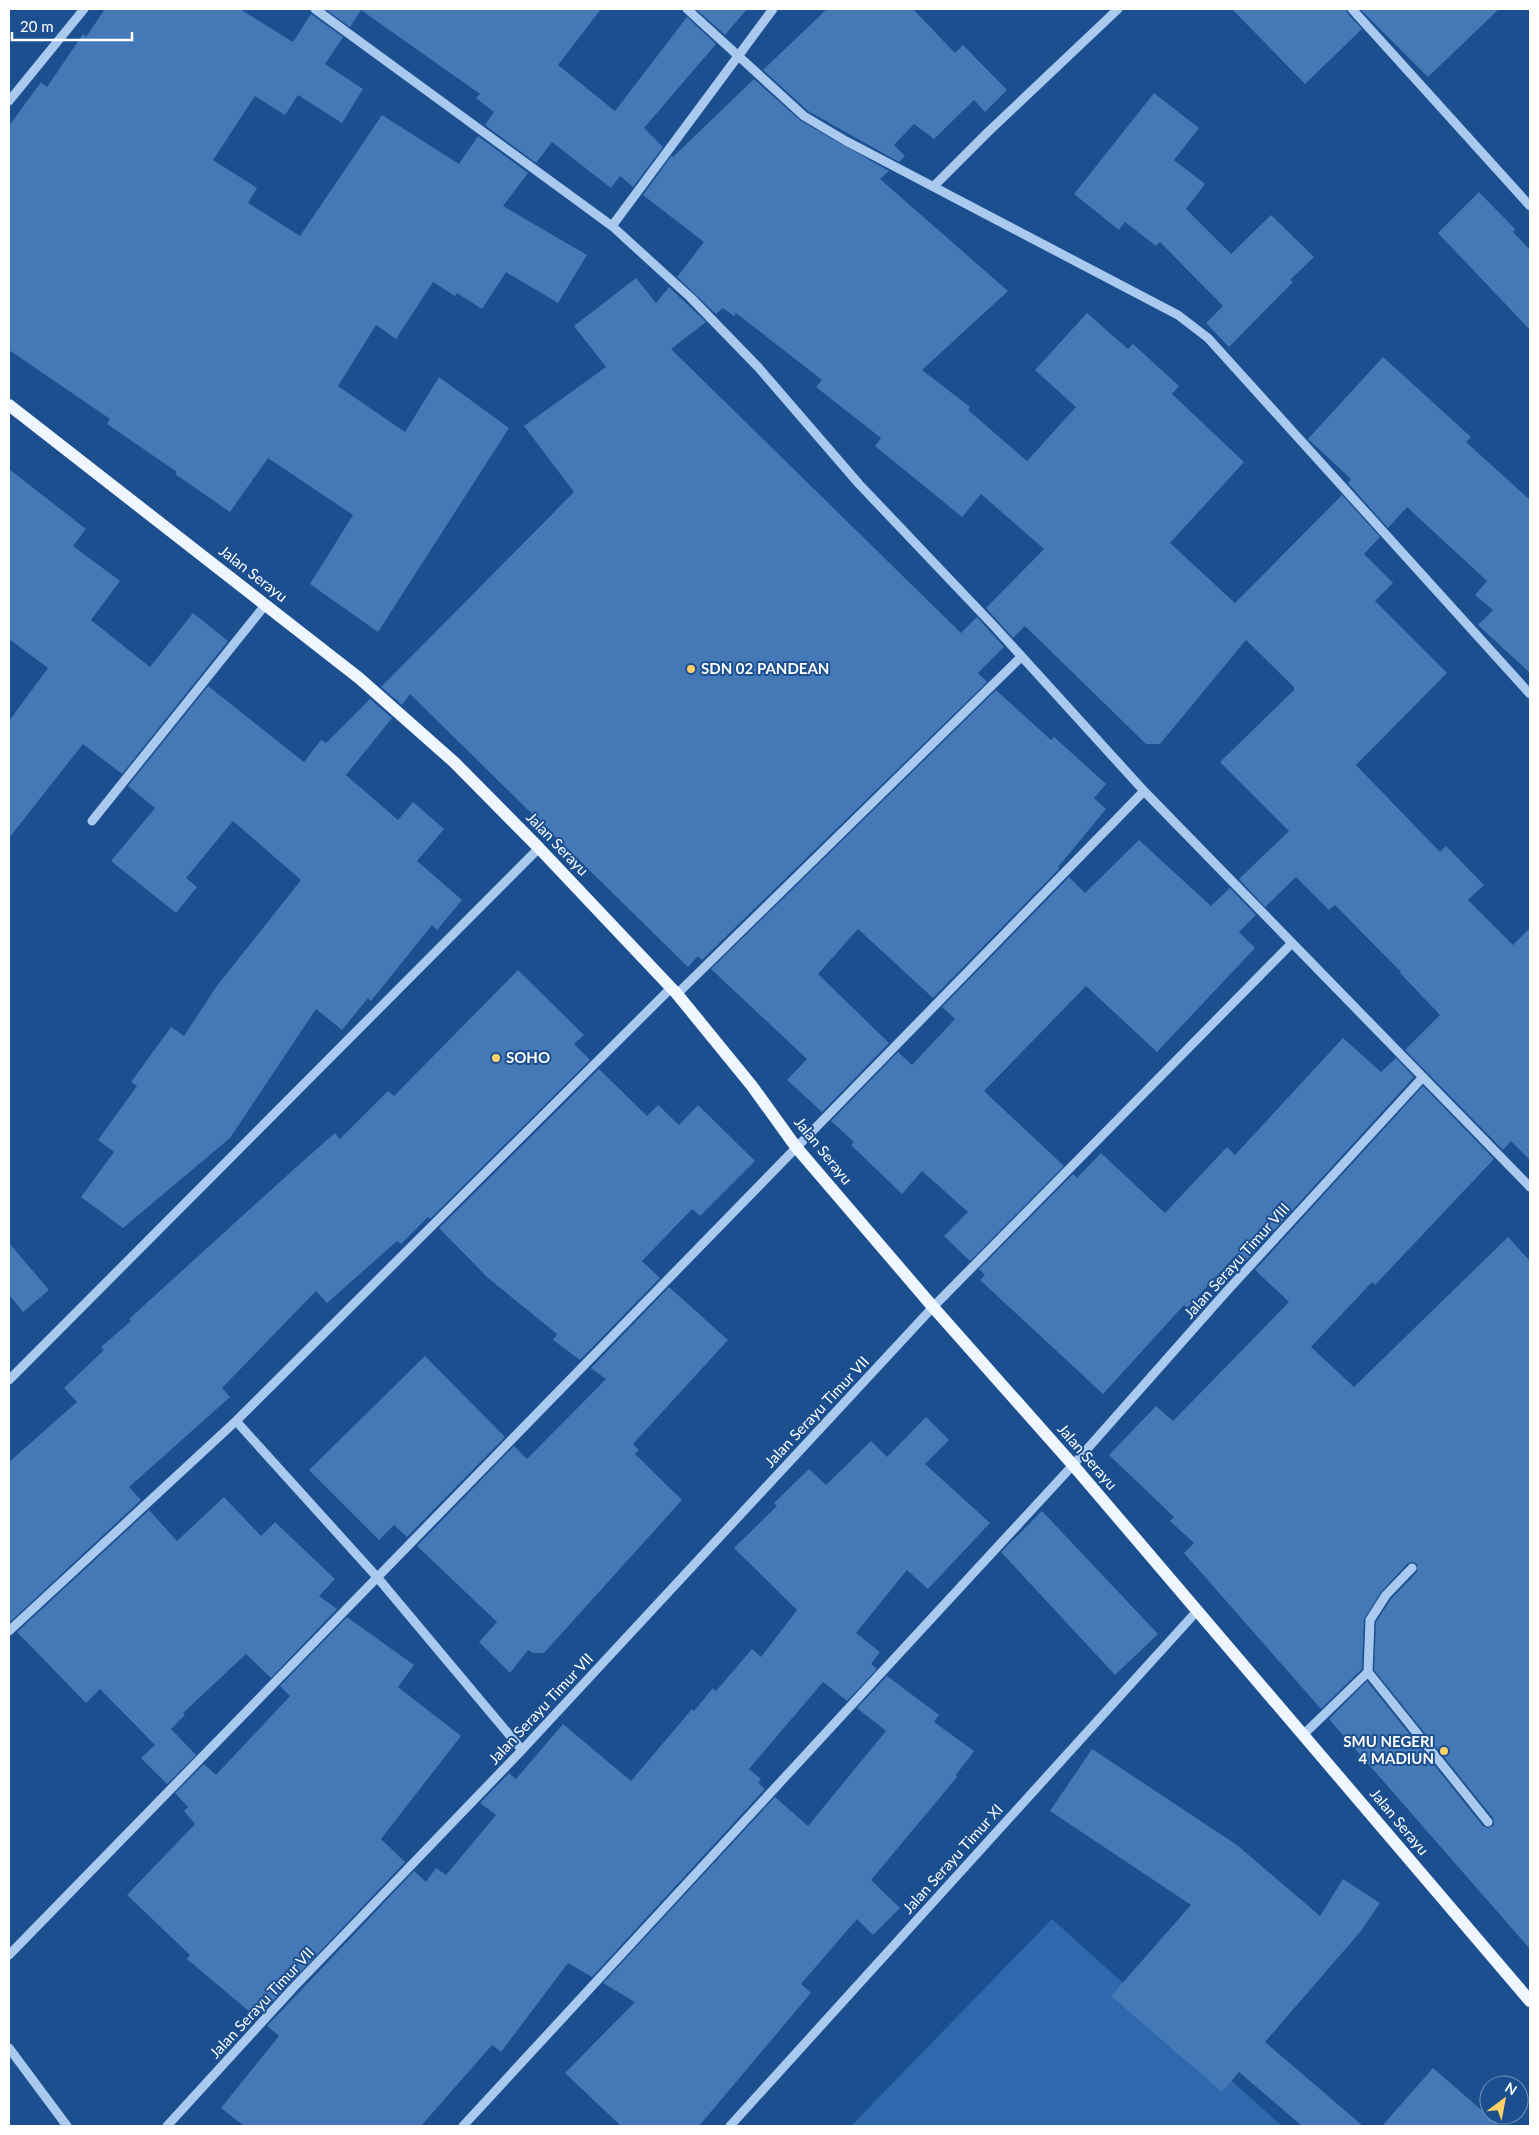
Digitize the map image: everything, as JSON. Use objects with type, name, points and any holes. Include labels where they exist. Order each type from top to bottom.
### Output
[{"type":"main road","name":"Jalan Serayu","points":[[9,405],[359,678],[454,762],[539,848],[674,991],[752,1086],[796,1146],[932,1307],[1073,1465],[1530,2001]]},
{"type":"street","points":[[9,101],[84,9]]},
{"type":"street","points":[[315,9],[612,226],[691,298],[758,367],[860,484],[1144,791],[1530,1187]]},
{"type":"street","points":[[687,9],[804,116],[846,142],[934,186],[1178,315],[1208,338],[1530,694]]},
{"type":"street","points":[[612,226],[740,56],[773,9]]},
{"type":"street","points":[[934,186],[1118,9]]},
{"type":"street","points":[[1352,9],[1530,206]]},
{"type":"street","points":[[92,821],[266,604]]},
{"type":"street","points":[[9,1630],[236,1421],[674,991],[1022,657]]},
{"type":"street","points":[[9,1955],[1144,791]]},
{"type":"street","points":[[9,1380],[539,848]]},
{"type":"street","name":"Jalan Serayu Timur VII","points":[[167,2126],[294,1987],[522,1750],[932,1307],[1292,943]]},
{"type":"street","name":"Jalan Serayu Timur VIII","points":[[463,2126],[1073,1465],[1226,1292],[1422,1078]]},
{"type":"street","points":[[236,1421],[377,1577],[522,1750]]},
{"type":"street","points":[[1412,1568],[1386,1595],[1370,1620],[1368,1672],[1488,1822]]},
{"type":"street","name":"Jalan Serayu Timur XI","points":[[730,2126],[1197,1610]]},
{"type":"street","points":[[1303,1735],[1368,1672]]},
{"type":"street","points":[[9,2048],[67,2126]]},
{"type":"shaded area","points":[[1052,1919],[1282,2126],[851,2126]]},
{"type":"building","points":[[105,9],[240,9],[293,42],[311,14],[343,37],[325,64],[363,89],[342,123],[298,95],[285,115],[255,96],[213,160],[257,188],[248,203],[300,236],[382,115],[459,164],[478,136],[528,173],[503,206],[587,255],[558,303],[506,272],[482,309],[457,293],[455,296],[433,282],[396,339],[376,325],[338,386],[405,432],[439,377],[509,428],[378,632],[310,584],[353,515],[268,458],[230,512],[175,474],[177,472],[107,424],[110,419],[9,350],[9,126],[41,82],[47,87],[83,34],[86,37]]},
{"type":"building","points":[[325,9],[601,9],[558,65],[615,111],[687,17],[716,44],[644,128],[663,147],[633,187],[620,176],[611,188],[552,142],[536,163],[485,125],[494,112],[476,98],[480,94],[361,10],[350,27]]},
{"type":"building","points":[[696,9],[747,9],[725,35]]},
{"type":"building","points":[[827,9],[913,9],[955,53],[963,45],[1007,90],[985,112],[974,100],[934,139],[914,124],[894,145],[905,156],[899,162],[808,111],[763,70]]},
{"type":"building","points":[[1232,9],[1346,9],[1347,13],[1362,29],[1305,84]]},
{"type":"building","points":[[1360,9],[1499,9],[1428,77]]},
{"type":"building","points":[[754,79],[801,121],[889,171],[880,179],[1008,291],[922,370],[970,407],[968,410],[1027,461],[1076,407],[1035,370],[1087,313],[1128,349],[1133,344],[1179,386],[1172,394],[1244,462],[1170,543],[1235,603],[1342,495],[1380,537],[1364,554],[1393,583],[1375,601],[1447,673],[1356,765],[1440,852],[1446,846],[1484,885],[1468,900],[1513,945],[1530,928],[1530,1160],[1511,1141],[1503,1150],[1405,1050],[1440,1015],[1335,905],[1329,910],[1296,877],[1265,907],[1239,879],[1289,831],[1220,762],[1294,690],[1294,687],[1246,640],[1160,744],[1146,744],[1025,626],[1013,638],[986,608],[1044,549],[981,494],[962,517],[875,446],[881,438],[816,387],[822,380],[736,313],[734,316],[723,308],[716,314],[677,277],[704,242],[643,195],[672,155],[673,157]]},
{"type":"building","points":[[1154,93],[1199,128],[1174,160],[1205,184],[1186,209],[1231,254],[1271,215],[1314,257],[1290,280],[1293,282],[1229,347],[1206,323],[1223,306],[1160,242],[1156,246],[1125,222],[1119,230],[1074,194]]},
{"type":"building","points":[[1479,192],[1515,229],[1513,232],[1530,250],[1530,330],[1438,233]]},
{"type":"building","name":"SDN 02 PANDEAN","points":[[636,278],[656,303],[669,287],[706,322],[671,349],[961,633],[977,617],[1004,647],[978,673],[987,682],[702,960],[698,956],[688,967],[410,694],[402,705],[381,687],[574,492],[524,426],[606,367],[574,326]]},
{"type":"building","points":[[1383,357],[1471,437],[1466,442],[1530,500],[1530,673],[1478,625],[1493,610],[1475,595],[1487,581],[1407,507],[1388,528],[1348,483],[1351,479],[1308,439]]},
{"type":"building","points":[[9,469],[86,529],[73,546],[120,581],[91,620],[150,667],[193,613],[228,641],[122,774],[83,744],[9,838],[9,721],[48,668],[9,639]]},
{"type":"building","points":[[208,686],[304,762],[321,740],[326,743],[370,699],[392,718],[346,775],[398,820],[413,802],[444,829],[417,861],[462,900],[437,930],[432,925],[371,1001],[368,998],[342,1030],[316,1009],[230,1138],[123,1228],[81,1197],[114,1152],[98,1140],[137,1086],[131,1082],[171,1027],[184,1036],[216,987],[301,880],[233,821],[186,878],[197,887],[176,913],[111,861],[155,808],[128,786]]},
{"type":"building","points":[[996,690],[1051,740],[1054,737],[1106,784],[1094,798],[1106,809],[1058,867],[1059,869],[933,998],[858,929],[818,974],[889,1043],[822,1112],[787,1080],[807,1059],[711,969]]},
{"type":"building","points":[[1139,840],[1211,906],[1230,888],[1256,915],[1239,932],[1255,948],[1157,1052],[1086,986],[984,1091],[1064,1166],[970,1261],[944,1236],[968,1212],[922,1171],[902,1194],[851,1145],[854,1142],[831,1121],[898,1052],[912,1065],[955,1019],[942,1007],[1069,877],[1085,893]]},
{"type":"building","points":[[518,970],[584,1035],[574,1044],[590,1060],[430,1219],[428,1217],[401,1244],[397,1241],[327,1303],[316,1291],[222,1388],[230,1397],[129,1487],[141,1500],[9,1623],[9,1462],[77,1402],[64,1388],[104,1350],[101,1347],[131,1321],[129,1319],[293,1170],[335,1133],[340,1139],[388,1091],[394,1096]]},
{"type":"building","points":[[1343,1038],[1381,1072],[1396,1058],[1414,1077],[1245,1262],[1237,1254],[1187,1308],[1184,1305],[1103,1394],[980,1280],[985,1275],[979,1269],[1073,1174],[1077,1178],[1101,1153],[1165,1213],[1227,1147],[1235,1155]]},
{"type":"building","points":[[599,1069],[647,1116],[658,1105],[679,1125],[698,1105],[755,1161],[700,1216],[692,1209],[642,1261],[660,1278],[580,1360],[553,1340],[557,1334],[488,1278],[439,1228]]},
{"type":"building","name":"SMU NEGERI 4 MADIUN","points":[[1423,1086],[1494,1159],[1375,1285],[1372,1282],[1311,1347],[1354,1387],[1508,1237],[1530,1261],[1530,1949],[1329,1719],[1367,1681],[1483,1826],[1488,1828],[1494,1825],[1493,1818],[1374,1670],[1376,1622],[1391,1599],[1417,1572],[1417,1564],[1413,1562],[1408,1563],[1381,1592],[1364,1619],[1362,1669],[1321,1709],[1184,1553],[1194,1543],[1170,1521],[1174,1517],[1109,1455],[1156,1406],[1173,1421],[1289,1302],[1255,1270]]},
{"type":"building","points":[[9,1243],[49,1290],[23,1312],[9,1295]]},
{"type":"building","points":[[669,1287],[728,1340],[633,1444],[639,1450],[635,1454],[682,1500],[544,1653],[533,1653],[528,1650],[510,1673],[479,1642],[497,1622],[417,1546],[514,1446],[527,1459],[606,1379],[591,1368]]},
{"type":"building","points":[[425,1356],[505,1437],[407,1537],[394,1525],[379,1540],[309,1470]]},
{"type":"building","points":[[926,1417],[949,1440],[925,1464],[990,1523],[928,1589],[907,1570],[856,1633],[880,1652],[871,1664],[877,1669],[847,1701],[823,1682],[749,1769],[761,1779],[758,1783],[765,1789],[592,1977],[568,1963],[501,2052],[492,2045],[421,2126],[244,2126],[221,2108],[279,2036],[267,2026],[414,1871],[426,1882],[436,1868],[446,1875],[496,1815],[480,1803],[509,1773],[516,1779],[563,1724],[631,1781],[692,1709],[694,1711],[713,1688],[716,1691],[752,1649],[761,1657],[797,1610],[734,1548],[777,1506],[774,1503],[809,1469],[826,1485],[871,1441],[887,1457]]},
{"type":"building","points":[[224,1497],[261,1536],[275,1522],[335,1579],[319,1596],[337,1609],[271,1678],[246,1654],[183,1713],[185,1715],[171,1729],[196,1755],[167,1784],[141,1758],[155,1745],[100,1689],[86,1703],[17,1632],[149,1510],[177,1541]]},
{"type":"building","points":[[1042,1511],[1158,1634],[1115,1675],[1001,1552]]},
{"type":"building","points":[[347,1617],[414,1665],[398,1687],[461,1736],[381,1839],[405,1862],[257,2018],[187,1959],[190,1955],[127,1895],[195,1824],[184,1811],[188,1807],[175,1793],[204,1764],[216,1775],[290,1696],[280,1686]]},
{"type":"building","points":[[887,1676],[939,1715],[934,1722],[974,1751],[956,1775],[957,1777],[871,1880],[900,1908],[873,1935],[857,1919],[801,1984],[811,1993],[699,2126],[621,2126],[565,2073],[635,2002],[603,1983],[775,1797],[808,1826],[886,1731],[857,1708]]},
{"type":"building","points":[[1092,1749],[1237,1845],[1320,1916],[1343,1879],[1380,1903],[1361,1931],[1265,2042],[1363,2126],[1302,2126],[1239,2072],[1222,2092],[1111,1996],[1191,1905],[1050,1811]]},
{"type":"building","points":[[1433,2068],[1479,2108],[1479,2125],[1500,2126],[1382,2126]]},
{"type":"place","name":"SDN 02 PANDEAN","points":[[691,669]]},
{"type":"place","name":"SOHO","points":[[496,1058]]},
{"type":"place","name":"SMU NEGERI 4 MADIUN","points":[[1444,1751]]}]
